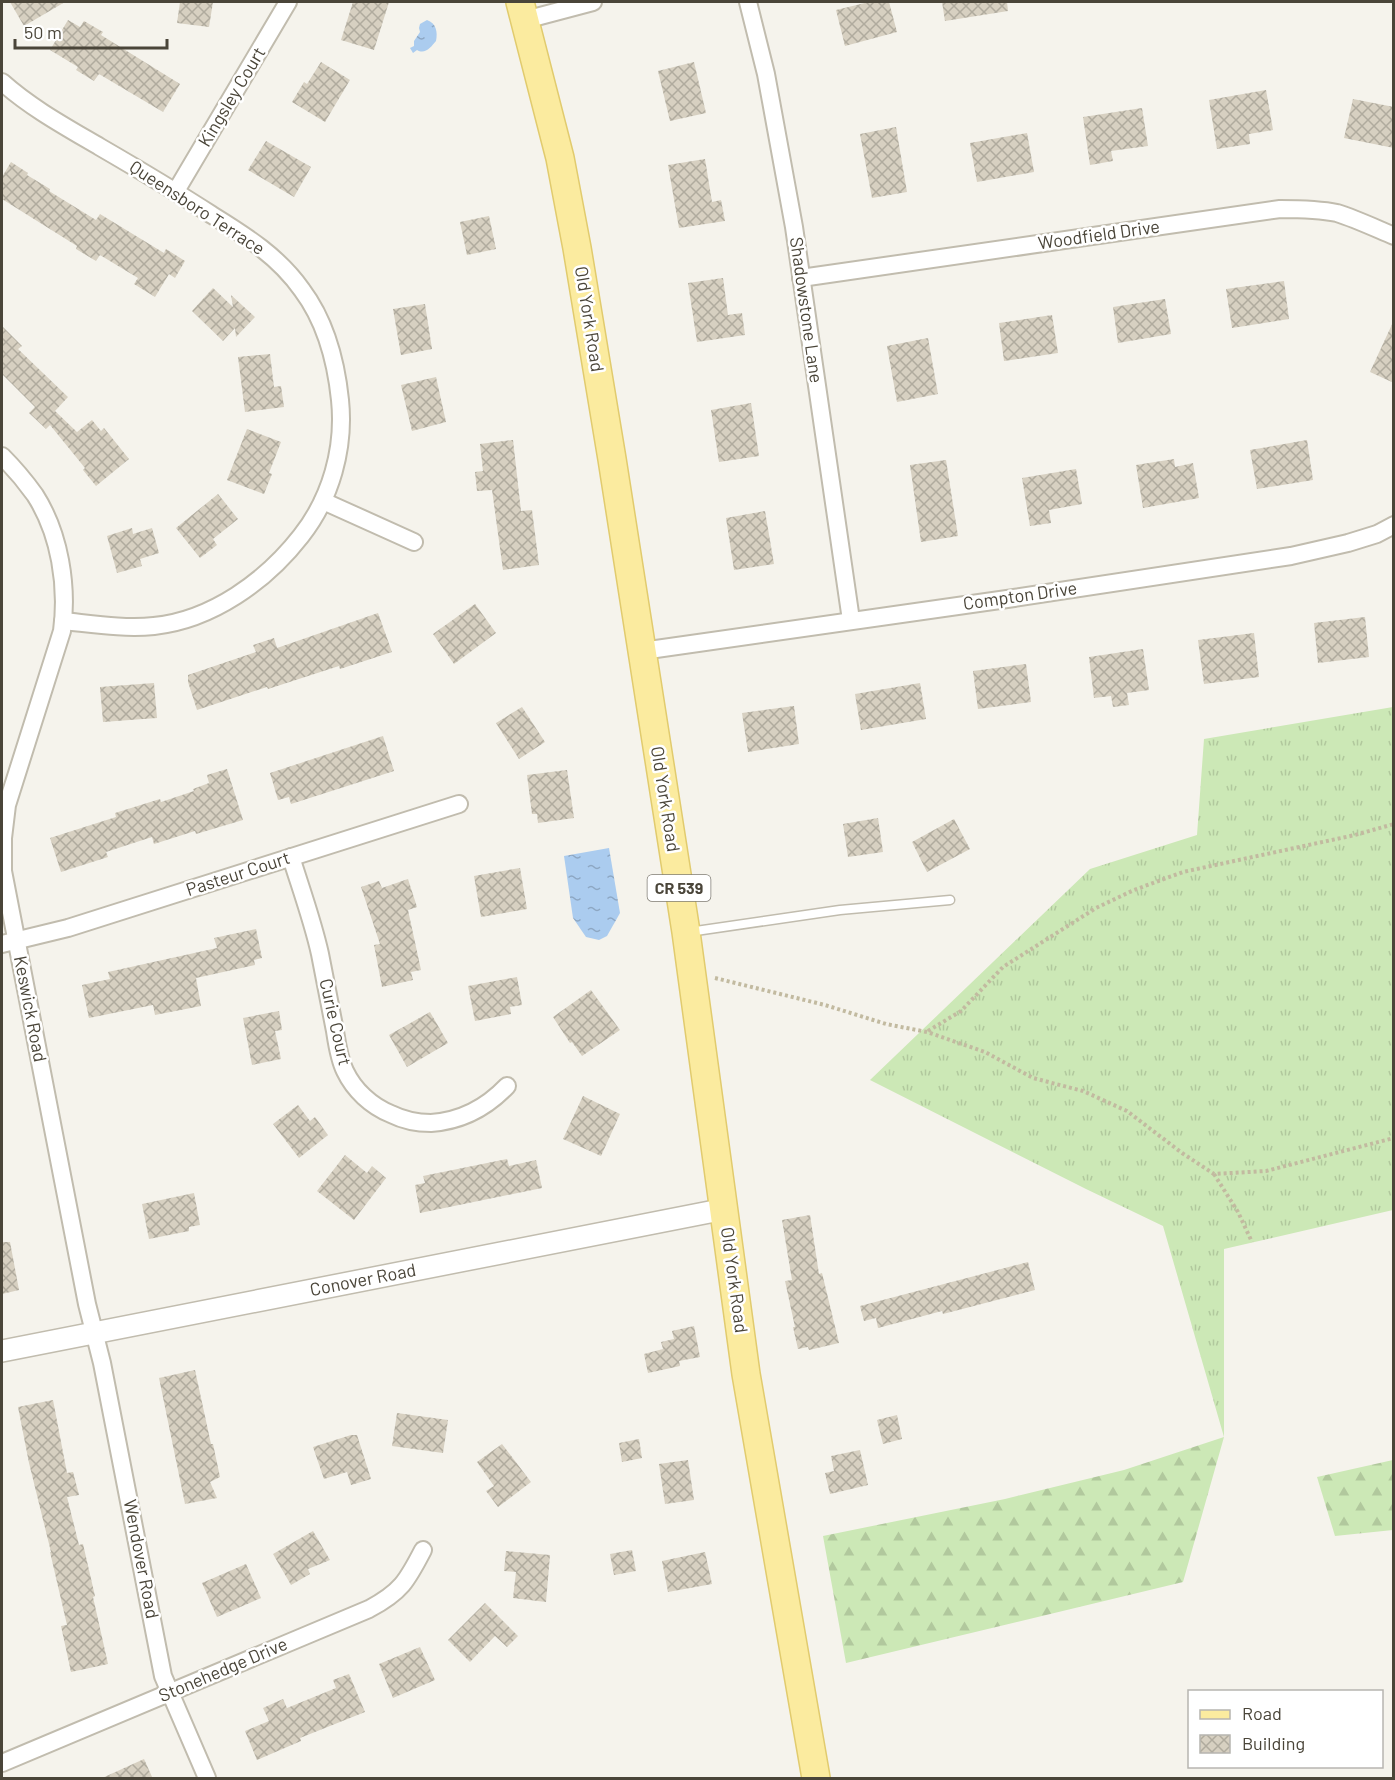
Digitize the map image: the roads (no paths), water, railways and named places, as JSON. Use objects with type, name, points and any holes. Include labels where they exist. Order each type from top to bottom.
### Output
[{"type":"main road","name":"Old York Road","points":[[522,11],[560,158],[577,248],[686,932],[746,1374],[816,1779]]},
{"type":"street","name":"Kingsley Court","points":[[176,191],[288,2]]},
{"type":"street","points":[[522,11],[593,2]]},
{"type":"street","name":"Shadowstone Lane","points":[[748,2],[774,112],[801,278],[851,620]]},
{"type":"street","name":"Queensboro Terrace","points":[[2,82],[20,98],[53,120],[176,191],[252,239],[275,260],[303,291],[325,331],[336,367],[342,413],[335,467],[323,501],[309,526],[274,567],[252,585],[218,605],[181,621],[153,626],[119,626],[63,621]]},
{"type":"street","name":"Woodfield Drive","points":[[801,278],[1280,209],[1308,209],[1336,213],[1394,236]]},
{"type":"street","name":"Keswick Road","points":[[2,456],[36,498],[49,526],[62,574],[63,621],[9,796],[4,819],[2,854],[9,943],[95,1334]]},
{"type":"street","points":[[323,501],[414,542]]},
{"type":"street","name":"Compton Drive","points":[[642,651],[1291,556],[1377,534],[1394,525]]},
{"type":"street","name":"Pasteur Court","points":[[9,943],[68,928],[459,804]]},
{"type":"street","name":"Curie Court","points":[[291,857],[319,952],[341,1061],[349,1078],[360,1093],[374,1105],[390,1114],[428,1123],[452,1120],[480,1109],[507,1086]]},
{"type":"street","name":"Conover Road","points":[[2,1351],[724,1209]]},
{"type":"street","name":"Wendover Road","points":[[95,1334],[163,1676],[207,1779]]},
{"type":"street","name":"Stonehedge Drive","points":[[2,1763],[361,1612],[389,1598],[408,1579],[423,1550]]},
{"type":"lane","points":[[686,932],[840,910],[950,900]]},
{"type":"water","points":[[427,20],[436,28],[436,41],[425,51],[417,50],[413,53],[410,48],[414,46],[414,41],[420,32],[420,24]]},
{"type":"water","points":[[609,848],[620,913],[607,936],[599,940],[586,937],[573,918],[564,856]]}]
